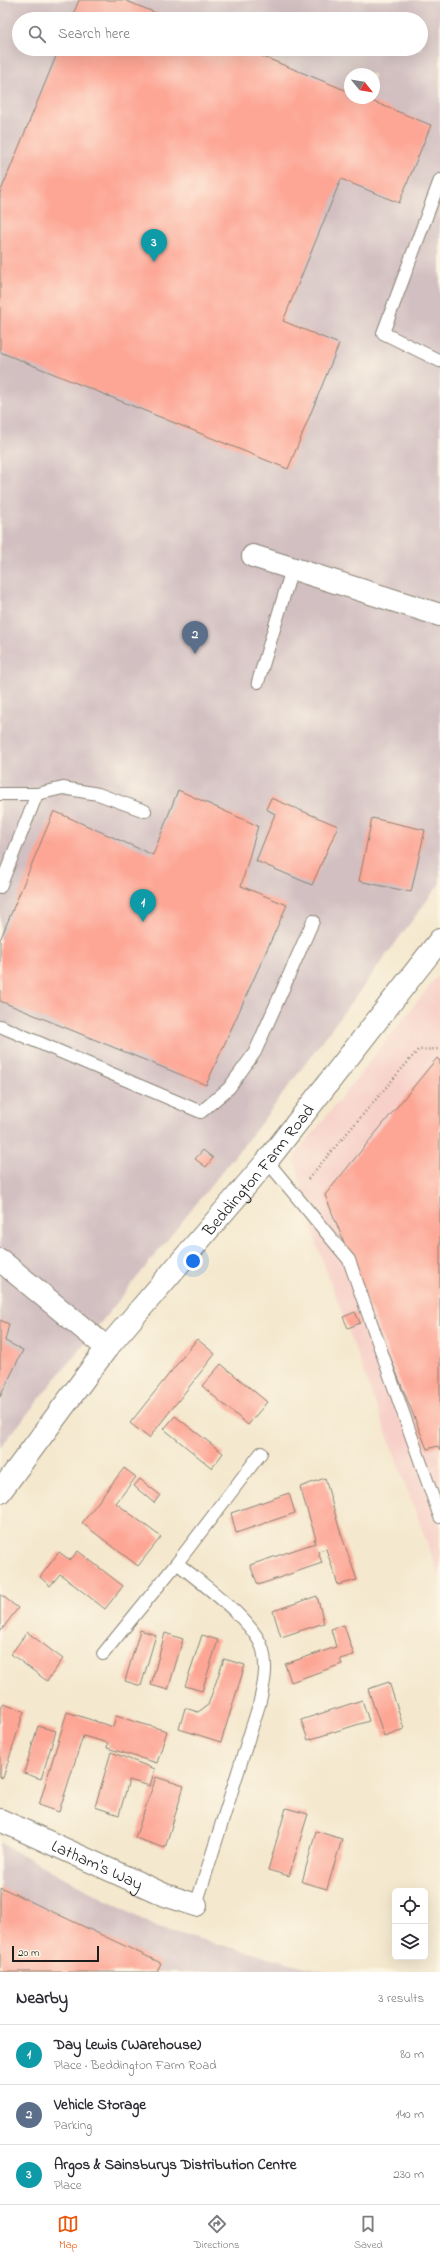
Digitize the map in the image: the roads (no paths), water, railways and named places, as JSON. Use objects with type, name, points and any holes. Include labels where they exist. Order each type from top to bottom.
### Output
[{"type":"street","points":[[253,556],[440,615]]},
{"type":"street","name":"Beddington Farm Road","points":[[0,1492],[107,1348],[267,1161],[440,940]]},
{"type":"street","points":[[0,1260],[107,1348]]},
{"type":"street","name":"Latham's Way","points":[[0,1820],[165,1895],[196,1905]]},
{"type":"lane","points":[[440,180],[384,333],[440,361]]},
{"type":"lane","points":[[258,682],[292,569]]},
{"type":"lane","points":[[0,794],[37,794],[63,788],[98,794],[145,811]]},
{"type":"lane","points":[[0,887],[37,794]]},
{"type":"lane","points":[[0,1026],[201,1112],[229,1088],[255,1052],[313,921]]},
{"type":"lane","points":[[267,1161],[349,1260],[440,1517]]},
{"type":"lane","points":[[103,1654],[177,1563],[261,1453]]},
{"type":"lane","points":[[177,1563],[244,1619],[263,1650],[265,1677],[258,1705],[196,1905]]},
{"type":"place","name":"Argos & Sainsburys Distribution Centre","points":[[154,262]]},
{"type":"place","name":"Vehicle Storage","points":[[195,654]]},
{"type":"place","name":"Day Lewis (Warehouse)","points":[[143,922]]}]
